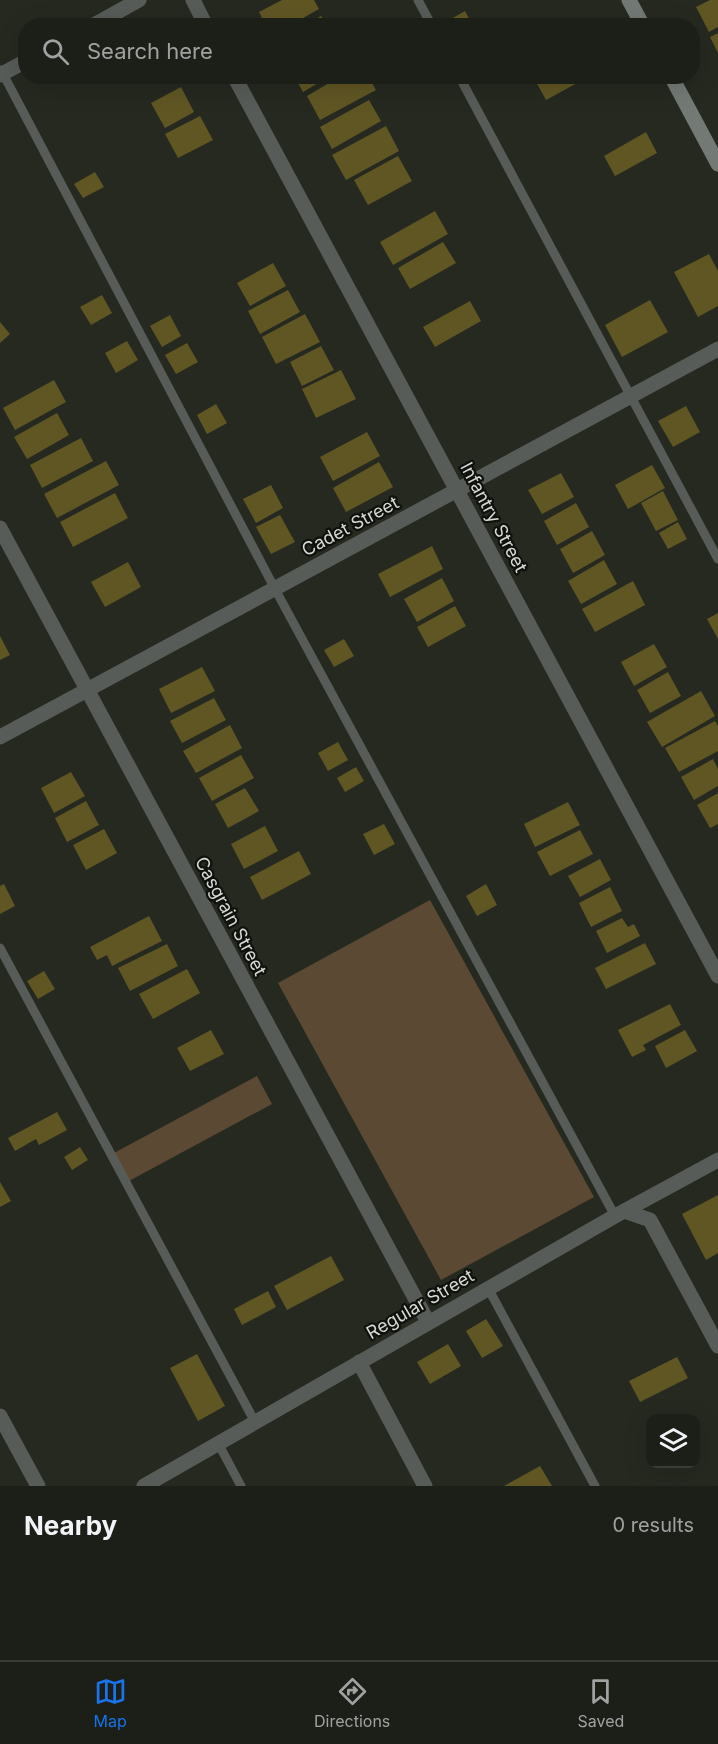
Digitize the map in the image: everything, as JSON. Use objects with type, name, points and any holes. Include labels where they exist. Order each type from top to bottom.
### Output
[{"type":"main road","points":[[629,0],[639,18]]},
{"type":"main road","points":[[675,84],[718,164]]},
{"type":"street","points":[[106,18],[139,0]]},
{"type":"street","points":[[193,0],[202,18]]},
{"type":"street","points":[[1,72],[18,65]]},
{"type":"street","name":"Infantry Street","points":[[238,84],[718,976]]},
{"type":"street","name":"Cadet Street","points":[[0,737],[718,348]]},
{"type":"street","name":"Casgrain Street","points":[[0,528],[428,1322]]},
{"type":"street","name":"Regular Street","points":[[144,1486],[428,1322],[718,1160]]},
{"type":"street","points":[[620,1213],[650,1220],[718,1346]]},
{"type":"street","points":[[359,1362],[425,1486]]},
{"type":"street","points":[[0,1416],[38,1486]]},
{"type":"lane","points":[[418,0],[428,18]]},
{"type":"lane","points":[[1,72],[275,589],[620,1213]]},
{"type":"lane","points":[[463,84],[718,559]]},
{"type":"lane","points":[[0,948],[255,1422]]},
{"type":"lane","points":[[488,1288],[595,1486]]},
{"type":"lane","points":[[218,1443],[241,1486]]},
{"type":"shaded area","points":[[430,900],[594,1197],[441,1280],[278,983]]},
{"type":"shaded area","points":[[257,1076],[272,1104],[129,1181],[114,1153]]},
{"type":"building","points":[[282,0],[314,0],[319,9],[303,18],[262,18],[259,12]]},
{"type":"building","points":[[710,0],[718,0],[718,27],[709,32],[696,7]]},
{"type":"building","points":[[465,11],[469,18],[453,18]]},
{"type":"building","points":[[718,33],[718,53],[710,37]]},
{"type":"building","points":[[298,84],[316,84],[303,92]]},
{"type":"building","points":[[327,84],[373,84],[376,90],[320,120],[307,96]]},
{"type":"building","points":[[537,84],[575,84],[546,100]]},
{"type":"building","points":[[181,87],[194,112],[165,128],[151,103]]},
{"type":"building","points":[[369,100],[381,121],[332,149],[320,127]]},
{"type":"building","points":[[200,116],[213,140],[178,158],[165,134]]},
{"type":"building","points":[[386,126],[399,151],[346,180],[332,155]]},
{"type":"building","points":[[646,132],[657,153],[615,176],[604,156]]},
{"type":"building","points":[[398,156],[412,181],[368,205],[354,180]]},
{"type":"building","points":[[95,172],[104,187],[83,198],[74,184]]},
{"type":"building","points":[[435,211],[448,234],[393,265],[380,242]]},
{"type":"building","points":[[443,242],[456,263],[410,289],[398,268]]},
{"type":"building","points":[[709,254],[718,271],[718,306],[698,317],[674,272]]},
{"type":"building","points":[[273,263],[286,286],[250,306],[237,283]]},
{"type":"building","points":[[288,290],[300,312],[260,334],[248,311]]},
{"type":"building","points":[[102,295],[112,313],[91,325],[80,307]]},
{"type":"building","points":[[650,300],[668,332],[622,357],[605,325]]},
{"type":"building","points":[[470,301],[481,321],[435,347],[423,327]]},
{"type":"building","points":[[305,314],[320,342],[276,364],[262,337]]},
{"type":"building","points":[[170,315],[181,336],[162,347],[150,326]]},
{"type":"building","points":[[0,322],[10,334],[0,343]]},
{"type":"building","points":[[127,341],[138,360],[116,373],[105,353]]},
{"type":"building","points":[[187,343],[198,362],[176,374],[165,355]]},
{"type":"building","points":[[321,346],[334,370],[302,386],[290,362]]},
{"type":"building","points":[[341,370],[356,399],[316,418],[302,389]]},
{"type":"building","points":[[54,380],[66,402],[15,430],[3,408]]},
{"type":"building","points":[[216,404],[227,423],[207,434],[197,415]]},
{"type":"building","points":[[686,406],[700,432],[673,447],[658,421]]},
{"type":"building","points":[[57,413],[69,435],[27,459],[14,437]]},
{"type":"building","points":[[367,432],[380,456],[333,481],[320,457]]},
{"type":"building","points":[[81,438],[93,461],[42,488],[30,465]]},
{"type":"building","points":[[106,461],[119,485],[57,518],[44,494]]},
{"type":"building","points":[[379,462],[393,487],[346,512],[333,488]]},
{"type":"building","points":[[652,465],[665,488],[628,509],[615,485]]},
{"type":"building","points":[[561,473],[574,497],[542,514],[528,490]]},
{"type":"building","points":[[271,485],[283,508],[256,523],[243,499]]},
{"type":"building","points":[[663,491],[678,520],[656,531],[641,503]]},
{"type":"building","points":[[115,493],[128,518],[73,547],[60,522]]},
{"type":"building","points":[[576,503],[589,527],[557,545],[544,521]]},
{"type":"building","points":[[280,515],[295,542],[271,554],[256,527]]},
{"type":"building","points":[[678,522],[687,539],[668,549],[659,533]]},
{"type":"building","points":[[592,531],[605,555],[573,573],[560,549]]},
{"type":"building","points":[[432,546],[443,569],[390,597],[378,574]]},
{"type":"building","points":[[604,560],[617,584],[581,604],[568,581]]},
{"type":"building","points":[[128,562],[141,587],[105,607],[91,582]]},
{"type":"building","points":[[442,578],[454,601],[417,622],[404,599]]},
{"type":"building","points":[[633,581],[645,605],[595,632],[582,609]]},
{"type":"building","points":[[455,606],[466,626],[428,647],[417,627]]},
{"type":"building","points":[[718,613],[718,639],[707,619]]},
{"type":"building","points":[[0,636],[10,655],[0,660]]},
{"type":"building","points":[[344,639],[354,656],[334,667],[324,650]]},
{"type":"building","points":[[654,644],[667,667],[634,686],[621,662]]},
{"type":"building","points":[[202,667],[215,691],[171,713],[159,689]]},
{"type":"building","points":[[668,672],[681,696],[650,713],[637,690]]},
{"type":"building","points":[[701,691],[715,716],[662,747],[647,722]]},
{"type":"building","points":[[214,698],[226,720],[182,743],[170,721]]},
{"type":"building","points":[[715,721],[718,726],[718,751],[679,772],[665,748]]},
{"type":"building","points":[[230,725],[242,748],[196,773],[183,751]]},
{"type":"building","points":[[338,742],[348,760],[328,771],[318,753]]},
{"type":"building","points":[[241,755],[254,778],[212,801],[199,778]]},
{"type":"building","points":[[713,759],[718,769],[718,786],[694,800],[681,777]]},
{"type":"building","points":[[356,767],[364,781],[345,792],[337,778]]},
{"type":"building","points":[[71,772],[85,796],[54,813],[41,788]]},
{"type":"building","points":[[245,788],[259,811],[228,828],[215,804]]},
{"type":"building","points":[[718,793],[718,824],[710,828],[697,805]]},
{"type":"building","points":[[86,801],[99,825],[67,842],[55,818]]},
{"type":"building","points":[[568,802],[580,825],[535,847],[524,824]]},
{"type":"building","points":[[384,824],[395,844],[374,855],[363,834]]},
{"type":"building","points":[[265,826],[278,851],[244,869],[231,844]]},
{"type":"building","points":[[104,829],[117,853],[86,870],[73,845]]},
{"type":"building","points":[[580,830],[593,854],[550,876],[537,852]]},
{"type":"building","points":[[299,851],[311,874],[262,900],[250,877]]},
{"type":"building","points":[[600,859],[611,880],[580,897],[568,876]]},
{"type":"building","points":[[4,884],[15,906],[0,914],[0,886]]},
{"type":"building","points":[[486,884],[497,905],[477,916],[466,896]]},
{"type":"building","points":[[610,887],[622,911],[591,927],[579,903]]},
{"type":"building","points":[[149,916],[162,941],[112,966],[107,955],[97,960],[90,947]]},
{"type":"building","points":[[622,918],[628,927],[634,924],[640,936],[607,953],[596,931]]},
{"type":"building","points":[[645,943],[656,964],[606,989],[595,968]]},
{"type":"building","points":[[167,944],[178,966],[130,991],[118,968]]},
{"type":"building","points":[[187,969],[200,993],[153,1019],[139,994]]},
{"type":"building","points":[[44,971],[55,989],[38,999],[27,981]]},
{"type":"building","points":[[670,1004],[681,1025],[643,1045],[646,1050],[632,1057],[618,1030]]},
{"type":"building","points":[[211,1030],[224,1054],[190,1071],[177,1048]]},
{"type":"building","points":[[685,1030],[697,1051],[666,1068],[655,1046]]},
{"type":"building","points":[[57,1112],[67,1130],[39,1145],[36,1139],[15,1151],[8,1138]]},
{"type":"building","points":[[80,1147],[88,1160],[72,1170],[64,1157]]},
{"type":"building","points":[[0,1182],[11,1201],[0,1207]]},
{"type":"building","points":[[718,1195],[718,1253],[706,1260],[682,1214]]},
{"type":"building","points":[[331,1256],[344,1280],[287,1310],[274,1286]]},
{"type":"building","points":[[268,1291],[276,1307],[242,1325],[234,1309]]},
{"type":"building","points":[[486,1319],[503,1346],[482,1358],[466,1331]]},
{"type":"building","points":[[448,1344],[461,1366],[430,1384],[417,1362]]},
{"type":"building","points":[[197,1354],[225,1406],[198,1421],[170,1368]]},
{"type":"building","points":[[677,1357],[688,1378],[640,1402],[629,1381]]},
{"type":"building","points":[[540,1466],[552,1486],[504,1486]]}]
